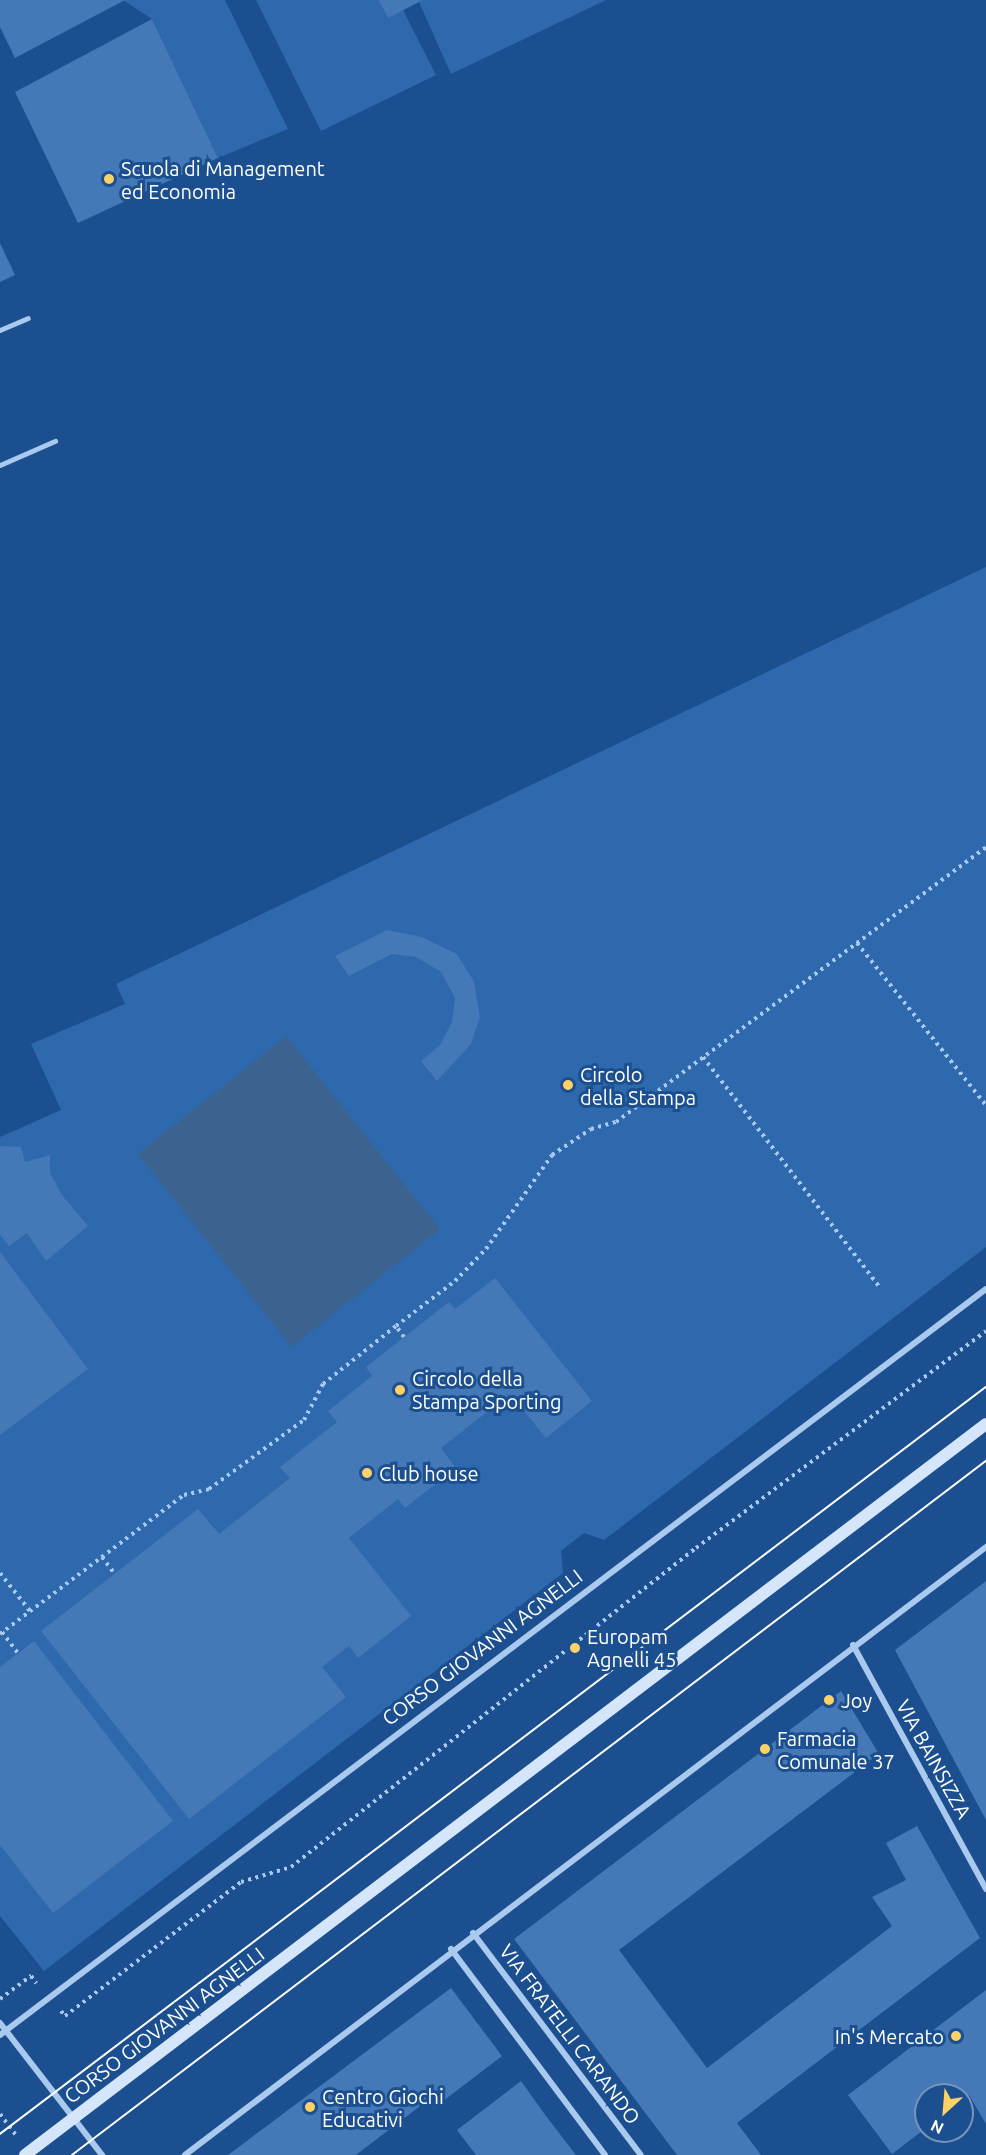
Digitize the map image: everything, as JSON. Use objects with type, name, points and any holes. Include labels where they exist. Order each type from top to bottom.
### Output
[{"type":"main road","name":"CORSO GIOVANNI AGNELLI","points":[[24,2155],[986,1424]]},
{"type":"street","name":"CORSO GIOVANNI AGNELLI","points":[[3,2033],[986,1289]]},
{"type":"street","points":[[185,2155],[451,1949],[986,1547]]},
{"type":"street","name":"VIA BAINSIZZA","points":[[853,1645],[986,1889]]},
{"type":"street","name":"VIA FRATELLI CARANDO","points":[[473,1933],[641,2155]]},
{"type":"street","points":[[451,1949],[605,2155]]},
{"type":"street","points":[[0,2024],[3,2033],[102,2155]]},
{"type":"lane","points":[[0,330],[28,318]]},
{"type":"lane","points":[[0,465],[55,441]]},
{"type":"path","points":[[18,1653],[1,1633],[184,1495],[209,1489],[304,1420],[323,1384],[455,1281],[486,1249],[552,1155],[591,1129],[616,1122],[986,847]]},
{"type":"path","points":[[857,943],[986,1105]]},
{"type":"path","points":[[703,1057],[881,1289]]},
{"type":"path","points":[[396,1326],[405,1337]]},
{"type":"path","points":[[65,2016],[241,1882],[291,1867],[696,1548],[986,1331]]},
{"type":"path","points":[[102,1557],[115,1574]]},
{"type":"path","points":[[0,1573],[30,1611]]},
{"type":"shaded area","points":[[123,0],[225,0],[288,129],[218,158],[152,19]]},
{"type":"shaded area","points":[[256,0],[379,0],[403,10],[436,75],[321,131]]},
{"type":"shaded area","points":[[423,0],[606,0],[451,74],[419,2]]},
{"type":"shaded area","name":"Circolo della Stampa Sporting","points":[[986,567],[986,1247],[604,1540],[584,1533],[561,1551],[563,1573],[44,1971],[0,1916],[0,1137],[61,1110],[31,1044],[125,1004],[116,984]]},
{"type":"shaded area","points":[[286,1036],[440,1229],[292,1347],[138,1154]]},
{"type":"building","points":[[0,0],[125,0],[15,58],[0,27]]},
{"type":"building","points":[[379,0],[423,0],[388,18]]},
{"type":"building","points":[[152,19],[218,158],[78,223],[15,92]]},
{"type":"building","points":[[0,243],[15,275],[0,282]]},
{"type":"building","points":[[387,930],[422,937],[457,954],[474,982],[480,1017],[471,1044],[437,1081],[421,1061],[440,1045],[452,1022],[455,998],[441,972],[416,957],[392,954],[349,976],[335,956]]},
{"type":"building","points":[[0,1146],[21,1147],[25,1162],[50,1155],[50,1173],[62,1195],[88,1226],[46,1261],[27,1233],[9,1246],[0,1235]]},
{"type":"building","points":[[0,1252],[88,1369],[0,1435]]},
{"type":"building","points":[[495,1278],[592,1401],[546,1438],[510,1394],[441,1448],[456,1468],[405,1508],[398,1499],[349,1538],[411,1616],[358,1658],[349,1646],[322,1667],[346,1697],[189,1819],[41,1631],[198,1509],[219,1534],[290,1478],[280,1467],[337,1422],[328,1411],[372,1376],[366,1367],[449,1302],[455,1309]]},
{"type":"building","points":[[986,1581],[986,1820],[895,1650]]},
{"type":"building","points":[[34,1641],[173,1821],[53,1913],[0,1845],[0,1667]]},
{"type":"building","points":[[841,1691],[879,1754],[619,1950],[707,2068],[892,1926],[872,1897],[906,1880],[886,1843],[917,1826],[980,1938],[737,2123],[761,2155],[677,2155],[514,1939]]},
{"type":"building","points":[[451,1988],[502,2056],[434,2108],[428,2100],[356,2155],[228,2155]]},
{"type":"building","name":"In's Mercato","points":[[986,1990],[986,2124],[974,2104],[974,2083],[914,2083],[914,2137],[892,2154],[848,2095]]},
{"type":"building","points":[[521,2081],[576,2155],[476,2155],[457,2130]]},
{"type":"tram line","points":[[0,2134],[986,1387]]},
{"type":"tram line","points":[[72,2155],[986,1461]]},
{"type":"place","name":"Scuola di Management ed Economia","points":[[109,179]]},
{"type":"place","name":"Circolo della Stampa","points":[[568,1085]]},
{"type":"place","name":"Circolo della Stampa Sporting","points":[[400,1390]]},
{"type":"place","name":"Club house","points":[[367,1473]]},
{"type":"place","name":"Europam Agnelli 45","points":[[575,1648]]},
{"type":"place","name":"Joy","points":[[829,1700]]},
{"type":"place","name":"Farmacia Comunale 37","points":[[765,1749]]},
{"type":"place","name":"In's Mercato","points":[[956,2036]]},
{"type":"place","name":"Centro Giochi Educativi","points":[[310,2107]]}]
